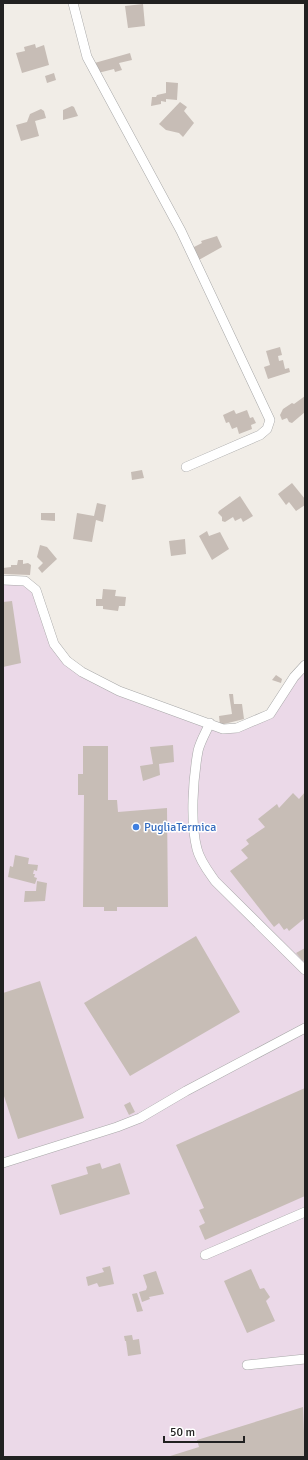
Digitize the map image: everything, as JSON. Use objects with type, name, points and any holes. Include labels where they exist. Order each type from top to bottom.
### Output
[{"type":"street","points":[[73,3],[87,57],[181,231],[270,420],[267,428],[260,435],[186,467]]},
{"type":"street","points":[[3,580],[25,581],[36,590],[54,644],[67,661],[82,672],[119,691],[223,729],[234,729],[270,714],[294,677],[305,665]]},
{"type":"street","points":[[210,723],[198,750],[194,793],[194,828],[197,850],[205,868],[214,882],[305,970]]},
{"type":"street","points":[[3,1163],[117,1127],[140,1118],[186,1091],[305,1028]]},
{"type":"street","points":[[205,1255],[305,1212]]},
{"type":"street","points":[[247,1365],[305,1359]]},
{"type":"shaded area","points":[[25,581],[36,590],[54,644],[82,672],[223,729],[270,714],[305,665],[305,1457],[3,1457],[3,583]]},
{"type":"building","points":[[143,4],[145,26],[128,28],[125,6]]},
{"type":"building","points":[[35,44],[36,48],[44,45],[49,65],[22,73],[16,53],[25,51],[24,47]]},
{"type":"building","points":[[130,53],[132,60],[119,63],[122,70],[115,72],[114,69],[98,73],[91,64]]},
{"type":"building","points":[[54,73],[56,80],[47,83],[45,76]]},
{"type":"building","points":[[166,82],[178,83],[177,100],[166,99],[166,102],[161,101],[161,104],[151,106],[152,97],[166,93]]},
{"type":"building","points":[[180,102],[187,107],[184,111],[194,123],[183,137],[179,133],[166,130],[159,124]]},
{"type":"building","points":[[72,106],[74,107],[78,116],[63,120],[63,110]]},
{"type":"building","points":[[41,109],[44,111],[46,118],[35,121],[39,136],[21,141],[16,125],[27,122],[30,114]]},
{"type":"building","points":[[217,236],[222,247],[197,261],[191,250],[202,243],[201,241]]},
{"type":"building","points":[[280,347],[282,355],[278,356],[279,361],[283,360],[285,369],[289,368],[290,372],[268,379],[264,367],[270,365],[266,351]]},
{"type":"building","points":[[305,396],[305,412],[292,423],[289,422],[287,418],[282,420],[280,415],[283,409],[292,403],[294,404]]},
{"type":"building","points":[[234,410],[236,414],[247,410],[250,418],[253,417],[256,423],[251,425],[252,429],[239,434],[237,427],[232,429],[229,422],[226,423],[223,415]]},
{"type":"building","points":[[142,470],[144,478],[132,480],[131,472]]},
{"type":"building","points":[[292,483],[305,499],[305,505],[296,511],[289,502],[286,505],[278,494]]},
{"type":"building","points":[[240,496],[253,516],[243,522],[241,518],[235,521],[233,517],[225,522],[222,521],[222,517],[218,513],[219,511]]},
{"type":"building","points":[[97,503],[106,505],[103,522],[96,520],[92,542],[73,539],[77,513],[94,516]]},
{"type":"building","points":[[41,513],[55,513],[55,521],[41,520]]},
{"type":"building","points":[[207,531],[209,536],[220,532],[229,549],[212,560],[199,536]]},
{"type":"building","points":[[185,539],[186,554],[171,556],[169,541]]},
{"type":"building","points":[[40,545],[47,547],[57,559],[42,573],[38,568],[43,563],[37,557]]},
{"type":"building","points":[[18,560],[23,560],[23,564],[28,563],[31,565],[30,575],[3,574],[3,568],[11,567],[11,565],[17,565]]},
{"type":"building","points":[[103,589],[116,590],[115,596],[126,597],[125,606],[119,606],[118,611],[103,609],[103,606],[96,606],[96,599],[102,599]]},
{"type":"building","points":[[12,601],[21,663],[3,667],[3,602]]},
{"type":"building","points":[[276,675],[282,679],[281,683],[272,680]]},
{"type":"building","points":[[229,694],[233,694],[234,704],[242,704],[244,719],[220,725],[219,716],[232,714]]},
{"type":"building","points":[[173,745],[174,762],[159,764],[160,775],[143,781],[140,766],[153,764],[150,747]]},
{"type":"building","points":[[83,746],[108,746],[108,800],[117,800],[118,812],[167,808],[168,907],[117,907],[117,911],[104,911],[104,907],[83,907],[84,795],[78,795],[78,774],[83,774]]},
{"type":"building","points":[[305,792],[305,918],[289,931],[287,928],[284,930],[279,923],[274,927],[230,871],[248,858],[241,850],[249,844],[246,840],[265,827],[258,819],[277,804],[279,808],[293,793],[299,799]]},
{"type":"building","points":[[15,855],[29,858],[28,864],[38,865],[37,871],[34,870],[33,874],[35,874],[34,877],[37,878],[35,884],[8,877],[10,866],[13,867]]},
{"type":"building","points":[[37,881],[47,883],[45,901],[24,902],[25,891],[36,891]]},
{"type":"building","points":[[196,936],[240,1012],[130,1076],[84,1003]]},
{"type":"building","points":[[305,948],[305,960],[303,961],[296,953]]},
{"type":"building","points":[[40,981],[84,1118],[18,1139],[3,1093],[3,993]]},
{"type":"building","points":[[305,1088],[305,1196],[205,1240],[199,1226],[205,1223],[199,1210],[204,1208],[176,1145]]},
{"type":"building","points":[[130,1102],[135,1112],[129,1115],[124,1105]]},
{"type":"building","points":[[100,1163],[102,1169],[120,1163],[130,1194],[60,1215],[51,1185],[88,1174],[86,1167]]},
{"type":"building","points":[[110,1266],[114,1284],[99,1287],[97,1283],[88,1286],[86,1277],[104,1272],[102,1268]]},
{"type":"building","points":[[251,1269],[260,1289],[264,1288],[270,1297],[266,1301],[275,1321],[247,1333],[224,1281]]},
{"type":"building","points":[[156,1271],[164,1294],[149,1297],[150,1299],[142,1302],[139,1292],[146,1290],[147,1287],[143,1275]]},
{"type":"building","points":[[137,1293],[143,1311],[137,1312],[132,1294]]},
{"type":"building","points":[[132,1335],[133,1340],[139,1339],[141,1354],[128,1356],[124,1336]]},
{"type":"building","points":[[303,1407],[305,1457],[167,1457],[199,1447],[197,1440]]},
{"type":"place","name":"PugliaTermica","points":[[136,827]]}]
